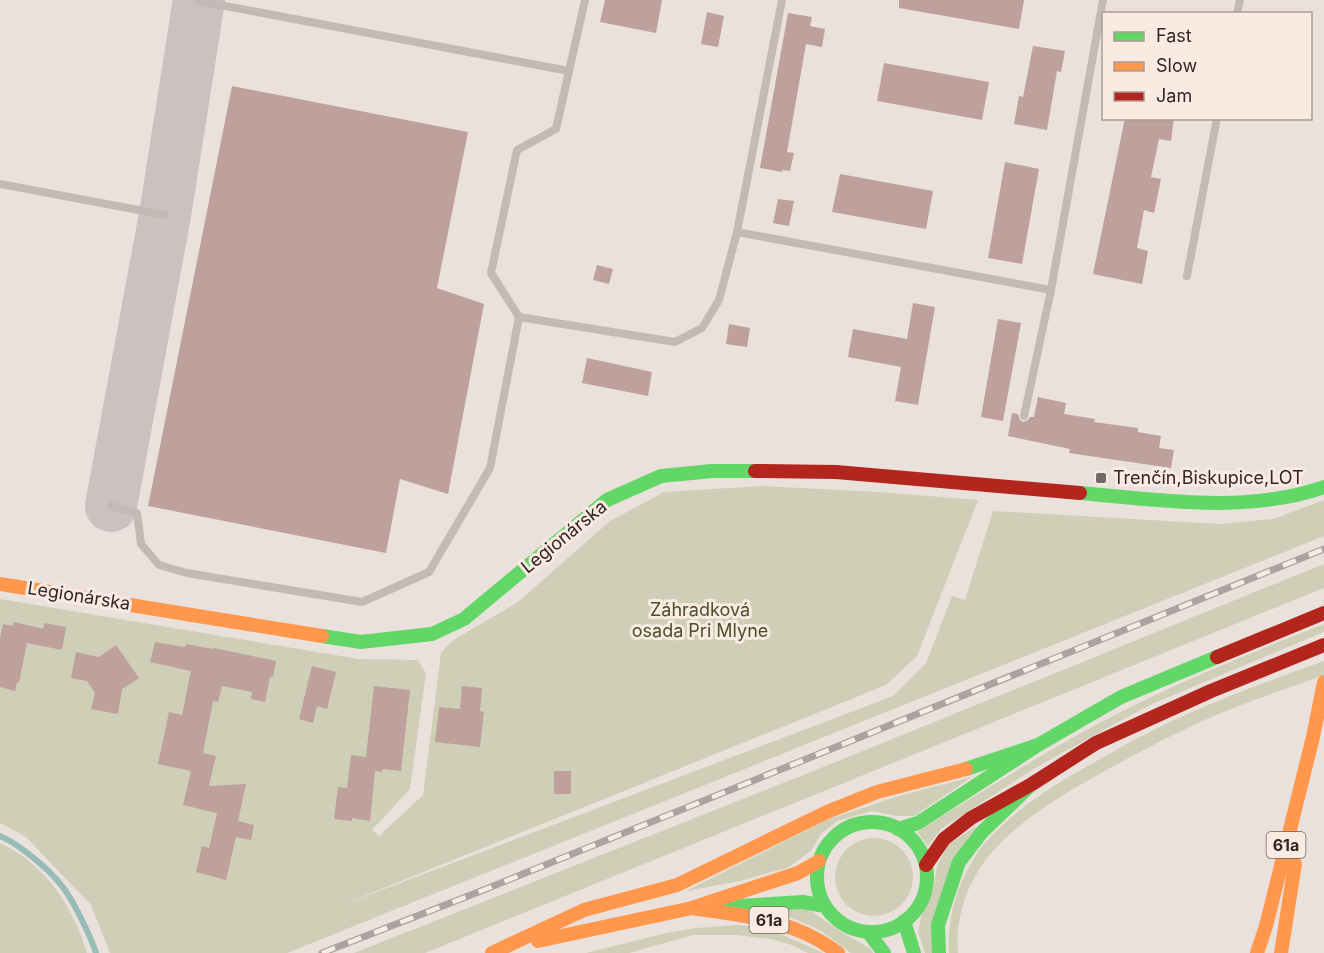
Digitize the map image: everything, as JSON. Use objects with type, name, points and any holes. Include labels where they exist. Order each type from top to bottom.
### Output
[{"type":"main road","name":"Legionárska","points":[[0,584],[362,642],[432,634],[464,619],[608,500],[661,476],[712,471],[836,472],[1199,503],[1266,501],[1308,493],[1324,487]]},
{"type":"main road","points":[[898,829],[918,823],[1038,745],[1121,697],[1324,613]]},
{"type":"main road","points":[[926,866],[944,839],[971,818],[1032,784],[1096,743],[1211,691],[1324,645]]},
{"type":"main road","name":"61a","points":[[1257,953],[1266,926],[1313,737],[1324,682]]},
{"type":"main road","name":"61a","points":[[1281,953],[1313,737]]},
{"type":"main road","points":[[498,951],[584,910],[677,885],[826,812],[877,792],[981,765],[1038,745]]},
{"type":"main road","points":[[939,953],[938,925],[959,862],[982,832],[1032,784]]},
{"type":"main road","points":[[875,822],[898,829],[916,844],[926,866],[927,881],[916,910],[904,921],[887,930],[868,932],[855,930],[843,924],[825,906],[817,884],[819,861],[831,840],[851,826],[875,822]]},
{"type":"main road","points":[[498,951],[692,909],[798,873],[819,861]]},
{"type":"main road","points":[[692,909],[803,902],[825,906]]},
{"type":"main road","name":"61a","points":[[692,909],[772,920],[802,931],[838,953]]},
{"type":"main road","points":[[904,921],[914,953]]},
{"type":"main road","points":[[868,932],[884,953]]},
{"type":"lane","points":[[111,506],[137,513],[141,544],[159,565],[187,573],[362,602],[429,572],[490,468],[519,317],[491,273],[517,150],[555,129],[585,0]]},
{"type":"lane","points":[[519,317],[675,342],[702,328],[719,300],[737,232],[782,0]]},
{"type":"lane","points":[[1024,416],[1051,290],[1103,0]]},
{"type":"lane","points":[[199,1],[569,71]]},
{"type":"lane","points":[[1186,276],[1217,120]]},
{"type":"lane","points":[[0,184],[165,215]]},
{"type":"lane","points":[[737,232],[1051,290]]},
{"type":"green space","name":"Záhradková osada Pri Mlyne","points":[[762,486],[978,500],[917,656],[886,685],[337,907],[893,696],[926,663],[952,596],[965,600],[993,511],[1220,524],[1273,519],[1324,500],[1324,536],[287,953],[110,953],[91,905],[26,837],[0,823],[0,599],[359,659],[418,660],[426,673],[410,789],[372,830],[379,836],[423,795],[441,653],[452,641],[518,602],[610,521],[664,492]]},
{"type":"green space","points":[[1324,564],[1324,588],[425,953],[354,953],[811,772]]},
{"type":"green space","points":[[1324,624],[1324,632],[1154,703],[1035,768],[941,829],[928,846],[917,832],[1049,751],[1122,711],[1266,647]]},
{"type":"green space","points":[[1324,661],[1324,675],[1237,706],[1182,731],[1088,780],[1017,828],[992,852],[976,874],[961,912],[958,953],[949,953],[953,910],[969,867],[985,843],[1023,808],[1066,779],[1167,723],[1225,698]]},
{"type":"green space","points":[[972,777],[914,816],[897,816],[872,811],[837,821],[821,834],[811,851],[789,867],[740,881],[686,891],[827,820],[902,795]]},
{"type":"green space","points":[[976,826],[932,953],[925,953],[918,932],[922,913],[933,892],[937,866],[948,845]]},
{"type":"green space","points":[[874,838],[889,841],[902,849],[910,862],[913,877],[910,892],[902,905],[889,913],[874,916],[859,913],[846,905],[838,892],[835,877],[838,862],[846,849],[859,841]]},
{"type":"green space","points":[[0,843],[31,862],[55,888],[74,919],[87,953],[0,953]]},
{"type":"green space","points":[[808,909],[871,949],[873,953],[851,953],[820,930],[774,910]]},
{"type":"green space","points":[[738,925],[769,929],[823,953],[808,953],[792,945],[771,939],[736,935],[693,935],[629,953],[586,953],[667,933]]},
{"type":"building","points":[[605,0],[662,0],[656,33],[600,22]]},
{"type":"building","points":[[899,0],[1024,0],[1019,29],[899,8]]},
{"type":"building","points":[[707,12],[724,16],[718,47],[701,44]]},
{"type":"building","points":[[788,13],[812,17],[810,26],[825,29],[822,47],[806,44],[787,152],[794,153],[790,171],[783,170],[782,172],[760,168]]},
{"type":"building","points":[[1033,46],[1065,51],[1061,72],[1057,71],[1047,130],[1014,124],[1019,96],[1023,97]]},
{"type":"building","points":[[884,63],[989,82],[982,120],[877,101]]},
{"type":"building","points":[[232,86],[468,132],[437,288],[484,304],[448,494],[400,479],[386,553],[148,506]]},
{"type":"building","points":[[1125,120],[1174,120],[1171,141],[1159,139],[1151,177],[1161,179],[1154,213],[1144,210],[1137,248],[1148,251],[1142,284],[1093,274]]},
{"type":"building","points":[[1005,162],[1039,169],[1022,264],[988,258]]},
{"type":"building","points":[[840,174],[933,191],[926,229],[832,212]]},
{"type":"building","points":[[778,199],[794,201],[789,226],[773,223]]},
{"type":"building","points":[[597,265],[613,269],[609,284],[593,280]]},
{"type":"building","points":[[913,303],[935,307],[918,405],[895,401],[901,367],[848,357],[853,329],[907,339]]},
{"type":"building","points":[[998,319],[1021,323],[1003,421],[981,417]]},
{"type":"building","points":[[729,324],[750,328],[747,347],[726,344]]},
{"type":"building","points":[[587,358],[652,372],[648,396],[582,383]]},
{"type":"building","points":[[1038,397],[1066,403],[1064,414],[1095,419],[1094,422],[1138,428],[1138,432],[1161,436],[1159,448],[1174,450],[1171,468],[1069,453],[1070,449],[1008,436],[1012,413],[1018,414],[1023,422],[1034,417]]},
{"type":"building","points":[[14,622],[43,629],[44,623],[66,627],[62,650],[27,643],[19,683],[17,682],[15,691],[0,687],[0,638],[3,624],[13,626]]},
{"type":"building","points":[[155,642],[185,647],[186,644],[214,648],[276,661],[265,702],[251,699],[252,692],[222,686],[218,702],[213,701],[203,753],[216,756],[209,786],[246,784],[238,821],[254,825],[251,840],[236,837],[226,880],[196,872],[202,846],[209,848],[217,813],[183,805],[191,771],[158,764],[169,712],[182,715],[191,671],[150,662]]},
{"type":"building","points":[[116,645],[139,678],[122,689],[118,714],[91,709],[95,693],[87,681],[71,678],[76,652],[99,657]]},
{"type":"building","points":[[312,666],[336,672],[327,709],[317,706],[313,723],[299,719]]},
{"type":"building","points":[[374,686],[410,690],[401,771],[383,769],[382,772],[375,771],[370,821],[352,818],[352,821],[334,819],[338,787],[347,788],[351,755],[366,757]]},
{"type":"building","points":[[462,686],[482,688],[480,711],[484,712],[480,747],[435,742],[439,707],[460,709]]},
{"type":"building","points":[[554,771],[571,771],[571,794],[554,794]]},
{"type":"waterway","points":[[0,836],[33,858],[62,886],[81,918],[96,953]]},
{"type":"taxiway","points":[[111,506],[165,215],[199,0]]},
{"type":"railway","points":[[322,953],[481,891],[1324,549]]},
{"type":"traffic: fast","points":[[322,636],[361,642],[432,634],[464,619],[607,500],[661,476],[712,471],[755,471]]},
{"type":"traffic: fast","points":[[1080,493],[1172,501],[1234,503],[1294,495],[1324,487]]},
{"type":"traffic: fast","points":[[898,829],[918,823],[1038,745],[1121,697],[1217,657]]},
{"type":"traffic: fast","points":[[966,769],[1038,745]]},
{"type":"traffic: fast","points":[[939,953],[938,925],[959,862],[982,832],[1032,784]]},
{"type":"traffic: fast","points":[[872,822],[893,826],[911,838],[923,856],[927,877],[923,898],[911,916],[893,928],[872,932],[851,928],[833,916],[821,898],[817,877],[821,856],[833,838],[851,826],[872,822]]},
{"type":"traffic: fast","points":[[723,907],[803,902],[825,906]]},
{"type":"traffic: fast","points":[[904,921],[914,953]]},
{"type":"traffic: fast","points":[[868,932],[884,953]]},
{"type":"traffic: slow","points":[[0,584],[322,636]]},
{"type":"traffic: slow","points":[[1257,953],[1266,926],[1313,737],[1324,682]]},
{"type":"traffic: slow","points":[[492,953],[584,910],[677,885],[827,812],[877,792],[966,769]]},
{"type":"traffic: slow","points":[[538,941],[692,908],[798,873],[819,861]]},
{"type":"traffic: slow","points":[[1281,953],[1295,864]]},
{"type":"traffic: slow","points":[[692,908],[750,917],[786,926],[804,933],[838,953]]},
{"type":"traffic: jam","points":[[755,471],[836,472],[1080,493]]},
{"type":"traffic: jam","points":[[1217,657],[1324,613]]},
{"type":"traffic: jam","points":[[926,865],[944,839],[971,818],[1032,784],[1096,743],[1211,691],[1324,645]]},
{"type":"place","name":"Trenčín,Biskupice,LOT","points":[[1101,478]]}]
